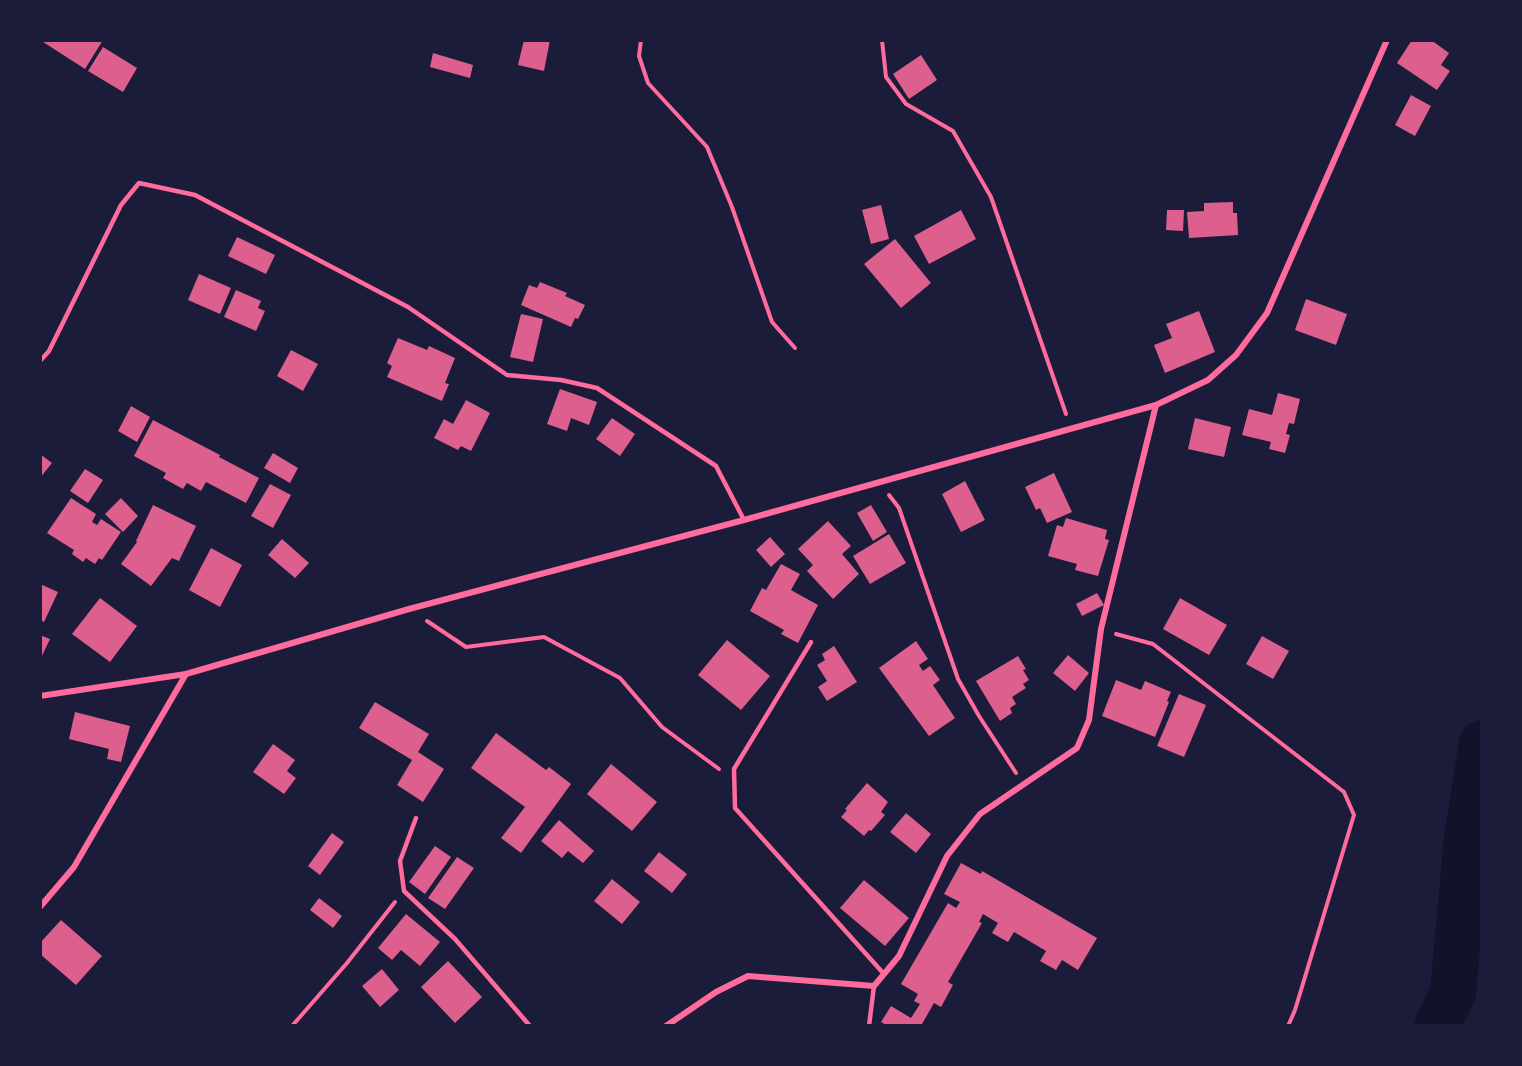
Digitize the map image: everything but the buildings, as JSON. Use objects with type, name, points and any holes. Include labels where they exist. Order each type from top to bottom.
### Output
[{"type":"street","points":[[40,696],[186,674],[409,609],[1156,405],[1208,380],[1236,355],[1267,313],[1387,40]]},
{"type":"street","points":[[666,1026],[716,992],[748,975],[874,986],[899,956],[947,856],[980,814],[1077,748],[1089,720],[1101,629],[1156,405]]},
{"type":"street","points":[[40,907],[74,867],[186,674]]},
{"type":"lane","points":[[40,361],[49,351],[121,205],[139,183],[195,195],[408,307],[507,375],[561,380],[597,388],[716,466],[744,519]]},
{"type":"lane","points":[[811,642],[734,770],[735,808],[884,974]]},
{"type":"lane","points":[[416,818],[400,861],[404,891],[455,939],[530,1026]]},
{"type":"lane","points":[[869,1026],[874,986]]},
{"type":"path","points":[[641,40],[639,56],[648,83],[707,147],[732,207],[772,322],[795,348]]},
{"type":"path","points":[[882,40],[886,77],[906,104],[953,131],[992,197],[1071,429]]},
{"type":"path","points":[[876,481],[899,508],[958,679],[1023,784]]},
{"type":"path","points":[[409,609],[466,647],[544,636],[620,678],[662,727],[734,780]]},
{"type":"path","points":[[1101,629],[1153,644],[1344,792],[1354,815],[1295,1010],[1288,1026]]},
{"type":"path","points":[[292,1026],[347,963],[404,891]]},
{"type":"waterway","points":[[1437,1026],[1453,992],[1467,838],[1482,743]]}]
